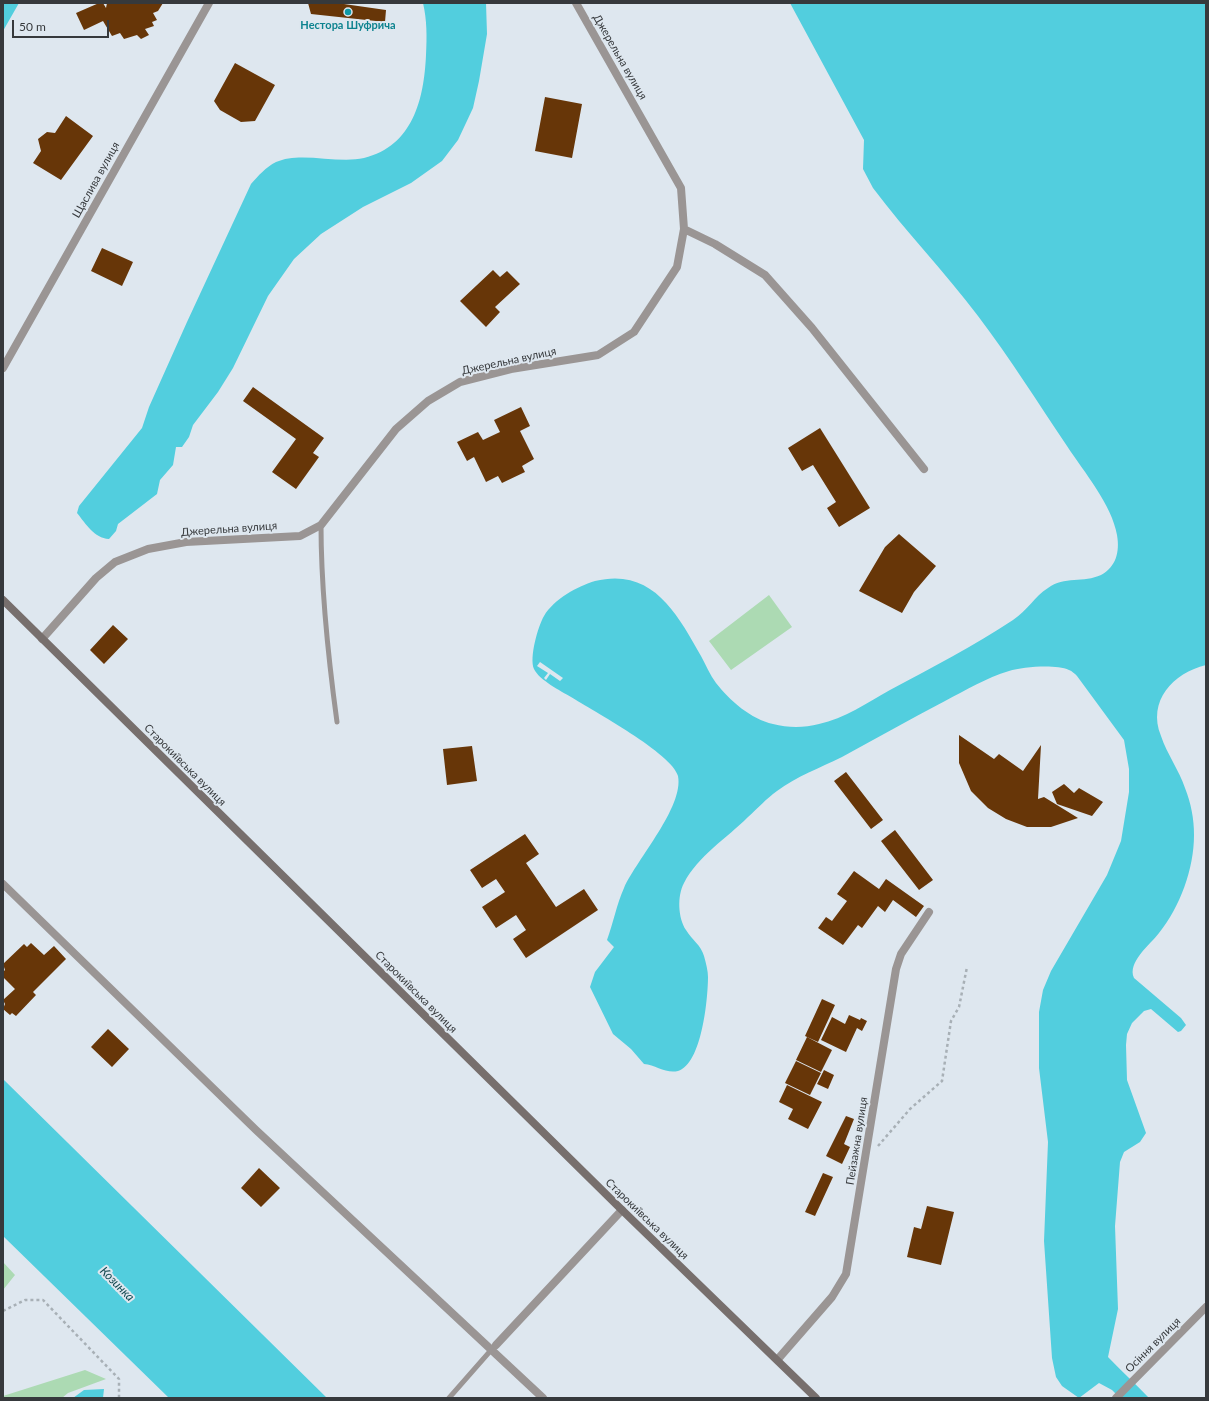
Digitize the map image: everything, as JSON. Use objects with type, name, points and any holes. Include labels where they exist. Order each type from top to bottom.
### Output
[{"type":"street","name":"Щаслива вулиця","points":[[3,368],[209,3]]},
{"type":"street","name":"Джерельна вулиця","points":[[42,639],[96,578],[115,562],[148,549],[186,542],[300,536],[321,525],[396,429],[428,401],[460,382],[511,370],[598,354],[634,332],[676,267],[684,229],[681,188],[576,3]]},
{"type":"street","points":[[684,229],[715,244],[765,274],[812,328],[924,469]]},
{"type":"street","name":"Старокиївська вулиця","points":[[3,600],[622,1210],[758,1343],[778,1359],[816,1398]]},
{"type":"street","points":[[3,884],[256,1130],[493,1348],[543,1398]]},
{"type":"street","name":"Пейзажна вулиця","points":[[778,1359],[832,1297],[846,1274],[896,969],[901,954],[929,912]]},
{"type":"street","points":[[493,1348],[622,1210]]},
{"type":"street","name":"Осіння вулиця","points":[[1116,1398],[1206,1307]]},
{"type":"lane","points":[[321,525],[321,566],[325,626],[337,722]]},
{"type":"lane","points":[[449,1398],[493,1348]]},
{"type":"path","points":[[867,1151],[876,1148],[910,1109],[942,1081],[951,1021],[959,1007],[967,967]]},
{"type":"path","points":[[3,1311],[25,1300],[43,1300],[118,1379],[118,1398]]},
{"type":"green space","points":[[769,595],[792,627],[731,670],[709,641]]},
{"type":"green space","points":[[3,1262],[15,1275],[3,1290]]},
{"type":"green space","points":[[85,1370],[106,1379],[68,1393],[62,1398],[3,1398],[3,1396]]},
{"type":"water","points":[[3,3],[19,3],[3,31]]},
{"type":"water","points":[[423,3],[486,3],[487,34],[479,81],[473,108],[458,140],[442,161],[411,183],[363,207],[321,234],[294,259],[268,296],[233,368],[218,392],[193,425],[189,437],[182,447],[176,447],[173,465],[160,480],[157,494],[118,524],[116,531],[109,539],[99,536],[91,530],[77,513],[79,506],[142,428],[149,407],[251,184],[269,166],[276,162],[286,159],[307,157],[342,160],[364,158],[381,152],[394,143],[405,132],[413,118],[418,104],[425,72],[427,42]]},
{"type":"water","points":[[790,3],[1206,3],[1206,665],[1194,669],[1174,682],[1166,690],[1160,700],[1157,711],[1161,736],[1182,781],[1190,805],[1194,829],[1193,848],[1188,874],[1179,900],[1167,923],[1136,960],[1133,972],[1134,978],[1181,1018],[1186,1025],[1181,1031],[1178,1032],[1151,1009],[1144,1011],[1132,1023],[1127,1034],[1127,1080],[1146,1133],[1140,1142],[1124,1152],[1120,1162],[1115,1226],[1118,1309],[1108,1357],[1149,1398],[1120,1398],[1112,1390],[1099,1383],[1079,1398],[1062,1386],[1056,1377],[1052,1358],[1044,1241],[1048,1142],[1039,1068],[1039,1012],[1043,990],[1051,971],[1107,875],[1121,841],[1129,792],[1129,769],[1124,740],[1077,676],[1072,672],[1056,667],[1022,668],[1009,671],[976,684],[777,791],[697,864],[684,883],[680,894],[679,907],[683,925],[688,934],[703,952],[708,975],[708,987],[705,1014],[698,1044],[693,1056],[686,1066],[674,1072],[644,1064],[631,1049],[613,1034],[590,987],[595,972],[614,947],[607,940],[624,888],[667,817],[678,789],[678,776],[673,767],[662,756],[613,722],[551,685],[540,677],[534,669],[533,650],[539,627],[548,610],[560,599],[581,586],[595,581],[615,578],[632,581],[647,587],[660,597],[672,610],[692,640],[714,680],[734,703],[749,714],[765,722],[790,727],[802,727],[828,722],[864,705],[998,630],[1018,616],[1043,591],[1054,584],[1088,579],[1101,575],[1110,568],[1116,558],[1118,541],[1114,524],[1109,512],[1089,478],[990,332],[873,188],[863,169],[864,140]]},
{"type":"water","name":"Козинка","points":[[3,1079],[327,1398],[169,1398],[3,1236]]},
{"type":"water","points":[[104,1389],[103,1398],[73,1398],[84,1390]]},
{"type":"pier","points":[[540,662],[563,678],[560,681],[550,674],[546,680],[544,678],[548,673],[537,666]]},
{"type":"building","points":[[99,3],[103,3],[106,8],[107,3],[163,3],[158,11],[153,13],[157,20],[152,22],[154,26],[145,29],[149,35],[141,39],[137,35],[124,39],[120,33],[112,36],[103,21],[84,30],[76,13]]},
{"type":"building","name":"Нестора Шуфрича","points":[[308,3],[337,3],[386,10],[385,22],[311,14]]},
{"type":"building","points":[[235,63],[275,85],[255,121],[241,122],[220,110],[214,101]]},
{"type":"building","points":[[545,97],[582,104],[572,158],[535,151]]},
{"type":"building","points":[[66,116],[93,136],[61,180],[33,163],[41,151],[38,139],[47,132],[55,133]]},
{"type":"building","points":[[102,248],[133,262],[122,286],[91,271]]},
{"type":"building","points":[[493,270],[500,277],[507,271],[520,284],[495,307],[500,312],[486,327],[460,301]]},
{"type":"building","points":[[253,387],[324,438],[313,453],[319,457],[296,489],[272,472],[296,439],[243,401]]},
{"type":"building","points":[[521,407],[530,426],[520,431],[534,459],[522,466],[525,472],[502,483],[498,476],[486,482],[474,457],[467,461],[457,442],[478,432],[483,440],[500,432],[494,420]]},
{"type":"building","points":[[820,428],[870,508],[839,527],[827,508],[836,502],[813,465],[802,471],[788,448]]},
{"type":"building","points":[[899,534],[936,566],[914,592],[902,613],[859,591],[885,547]]},
{"type":"building","points":[[113,625],[128,639],[104,664],[90,650]]},
{"type":"building","points":[[959,735],[994,759],[999,754],[1023,771],[1041,745],[1038,799],[1044,797],[1078,818],[1051,827],[1027,827],[1006,819],[988,808],[971,791],[959,763]]},
{"type":"building","points":[[472,746],[477,781],[447,785],[443,749]]},
{"type":"building","points":[[846,772],[883,820],[871,829],[834,781]]},
{"type":"building","points":[[1064,784],[1074,793],[1079,788],[1103,802],[1092,816],[1057,804],[1052,792]]},
{"type":"building","points":[[895,830],[933,880],[919,890],[881,841]]},
{"type":"building","points":[[525,834],[539,854],[526,863],[556,907],[584,889],[598,910],[526,958],[513,939],[526,930],[516,915],[496,928],[482,907],[505,892],[496,879],[482,888],[470,870]]},
{"type":"building","points":[[854,871],[879,889],[886,879],[924,906],[916,917],[893,900],[885,912],[878,906],[862,928],[858,925],[843,945],[818,928],[826,917],[832,921],[847,901],[837,894]]},
{"type":"building","points":[[31,943],[44,955],[54,946],[66,959],[33,992],[36,995],[16,1016],[12,1013],[10,1015],[3,1009],[5,1004],[3,1000],[15,989],[3,977],[3,972],[5,970],[3,964],[24,944],[27,947]]},
{"type":"building","points":[[822,999],[835,1005],[818,1042],[805,1036]]},
{"type":"building","points":[[849,1015],[860,1020],[861,1018],[867,1021],[862,1031],[857,1028],[846,1052],[821,1040],[832,1017],[845,1024]]},
{"type":"building","points":[[108,1029],[129,1049],[112,1067],[91,1047]]},
{"type":"building","points":[[807,1037],[832,1050],[821,1072],[796,1060]]},
{"type":"building","points":[[796,1061],[821,1073],[810,1095],[785,1083]]},
{"type":"building","points":[[824,1070],[834,1075],[828,1089],[817,1084]]},
{"type":"building","points":[[787,1085],[822,1102],[808,1129],[788,1119],[793,1109],[779,1102]]},
{"type":"building","points":[[846,1116],[854,1119],[844,1144],[850,1147],[842,1164],[826,1156]]},
{"type":"building","points":[[259,1168],[280,1188],[261,1207],[241,1188]]},
{"type":"building","points":[[823,1173],[833,1177],[815,1216],[805,1212]]},
{"type":"building","points":[[927,1206],[954,1212],[941,1265],[907,1257],[914,1227],[921,1229]]},
{"type":"place","name":"Нестора Шуфрича","points":[[348,12]]}]
